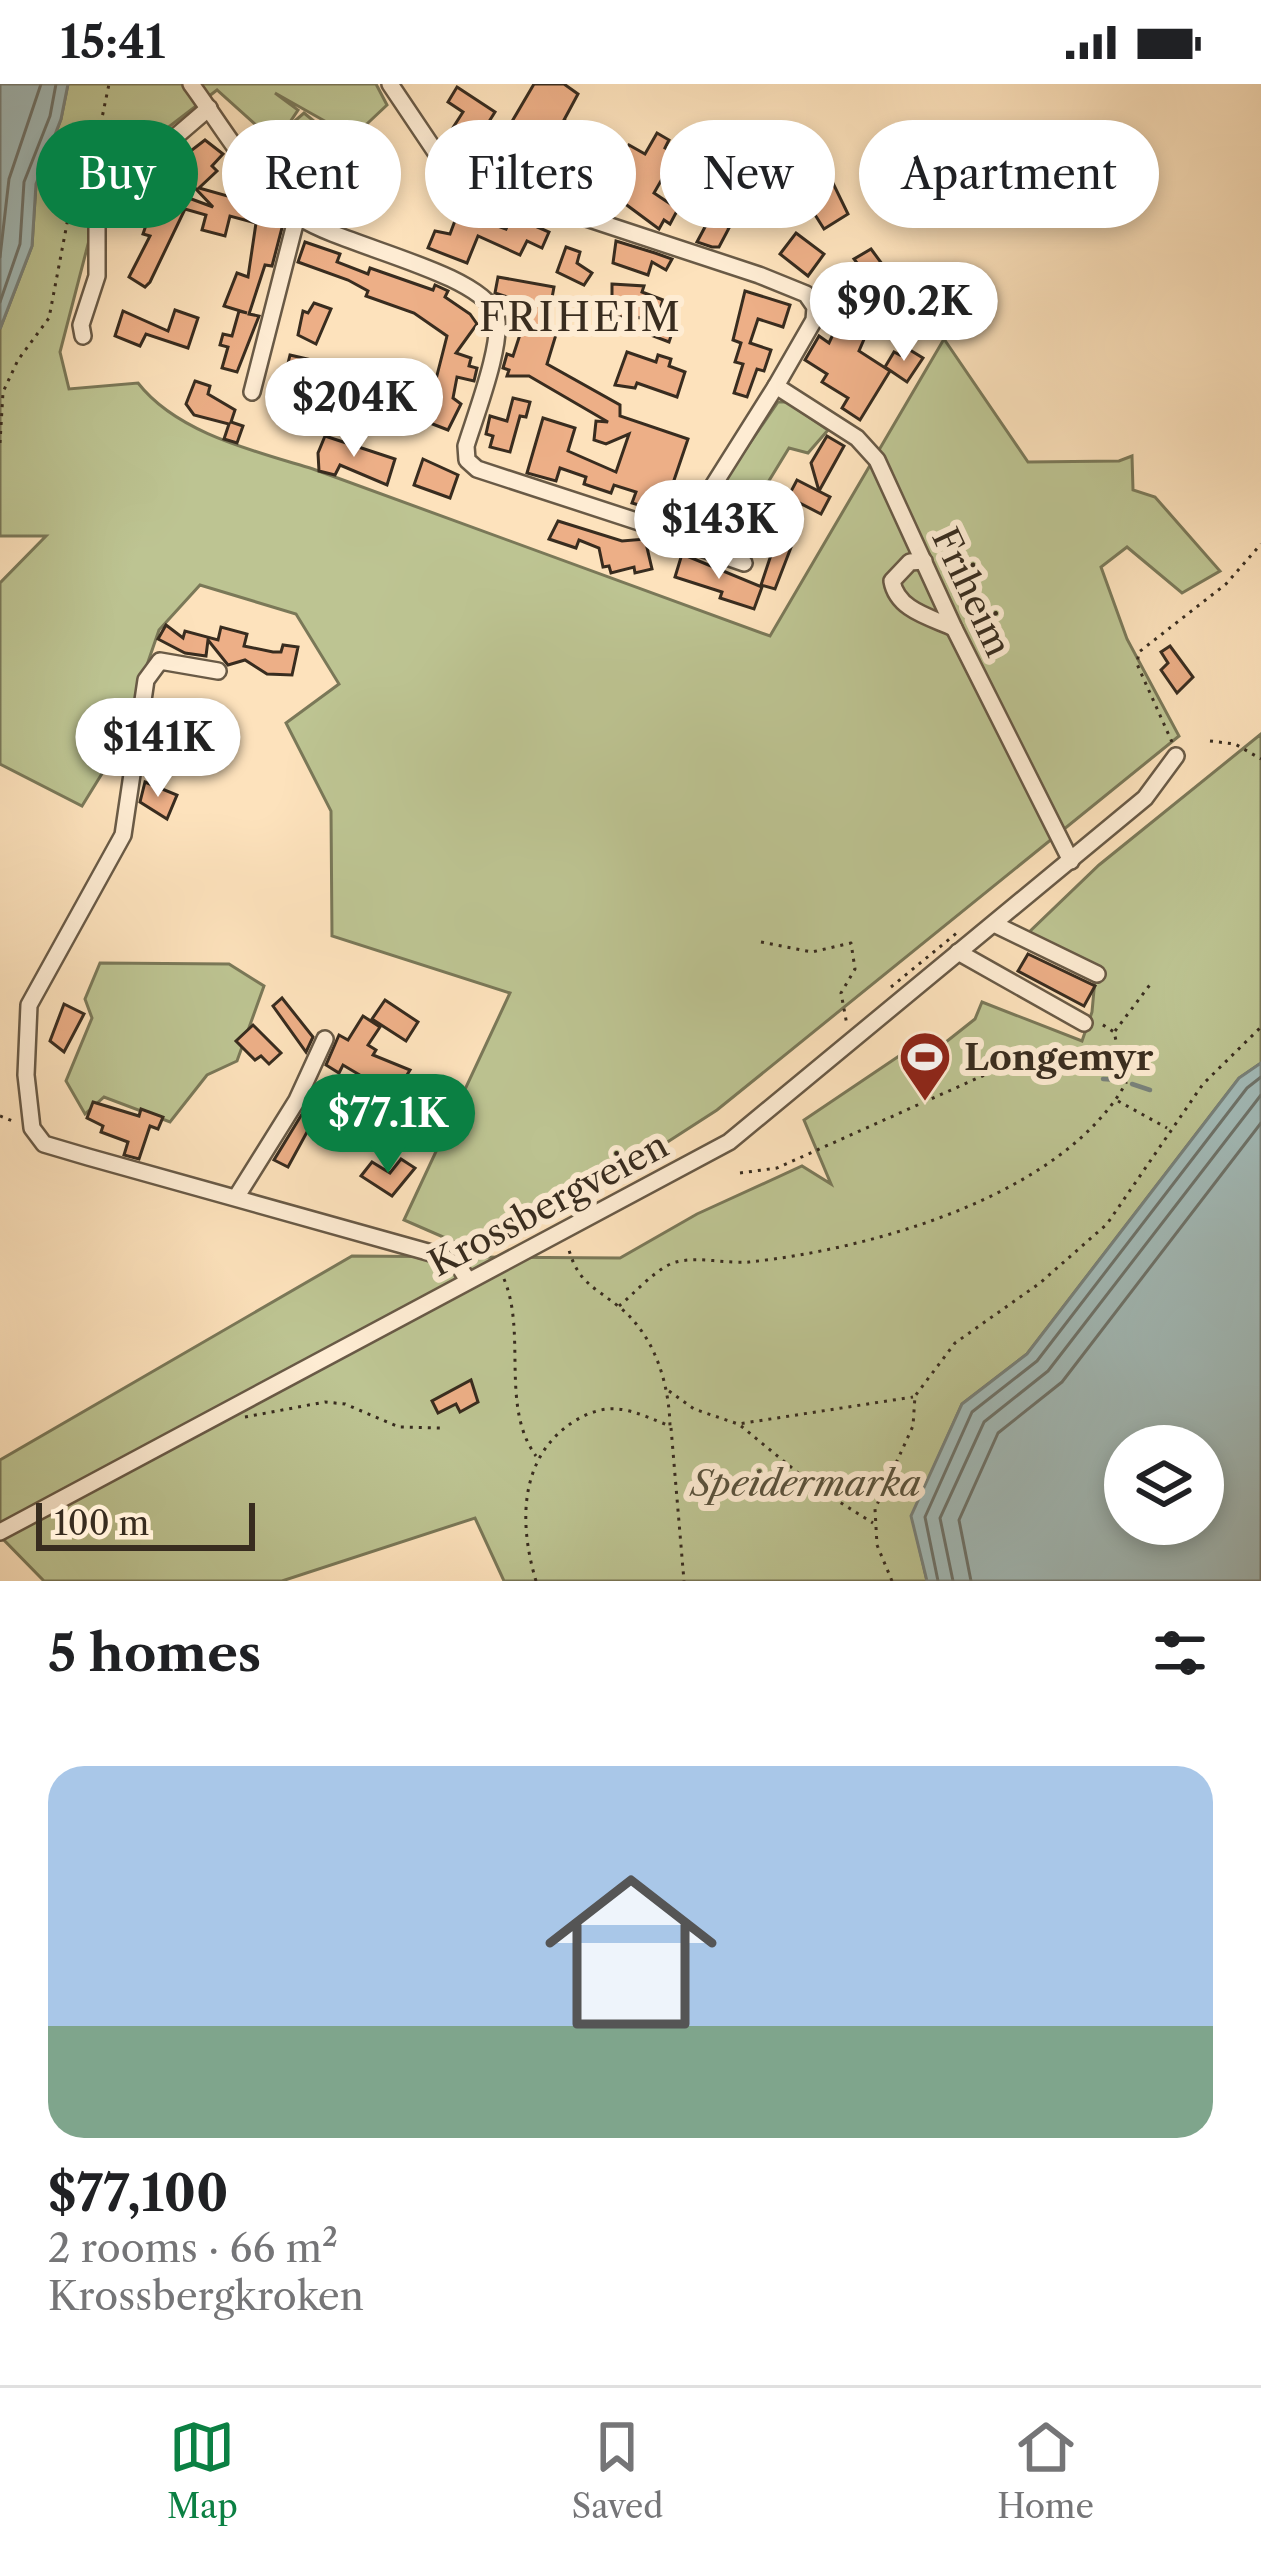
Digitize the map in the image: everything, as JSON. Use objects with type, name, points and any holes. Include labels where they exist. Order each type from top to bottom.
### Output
[{"type":"street","points":[[191,84],[222,125]]},
{"type":"street","points":[[390,84],[443,163],[478,180],[674,244],[806,294],[814,307],[814,320],[684,532]]},
{"type":"street","points":[[193,120],[208,108]]},
{"type":"street","points":[[83,336],[81,325],[98,263],[98,228]]},
{"type":"street","points":[[252,392],[294,228]]},
{"type":"street","points":[[327,228],[463,283],[494,310],[498,330],[466,446],[467,460],[478,469],[674,533],[684,532]]},
{"type":"street","name":"Friheim","points":[[776,386],[869,449],[1071,861]]},
{"type":"street","points":[[684,532],[695,546],[744,563]]},
{"type":"street","points":[[924,561],[900,569],[892,581],[895,596],[954,628]]},
{"type":"street","points":[[218,671],[160,662],[146,680],[123,836],[29,1004],[28,1118],[44,1144],[442,1256],[460,1268],[467,1280]]},
{"type":"street","name":"Krossbergveien","points":[[0,1532],[729,1142],[851,1031],[994,924],[1144,798],[1176,756]]},
{"type":"street","points":[[994,924],[1097,974]]},
{"type":"street","points":[[958,952],[1084,1023]]},
{"type":"street","points":[[237,1196],[297,1100],[325,1039]]},
{"type":"street","points":[[560,1232],[569,1250]]},
{"type":"path","points":[[102,120],[109,84]]},
{"type":"path","points":[[0,443],[3,392],[18,360],[49,319],[66,228]]},
{"type":"path","points":[[1176,756],[1137,664],[1139,652],[1226,584],[1261,544]]},
{"type":"path","points":[[1210,741],[1235,744],[1261,759]]},
{"type":"path","points":[[878,998],[969,923]]},
{"type":"path","points":[[761,942],[812,952],[851,943],[855,969],[841,993],[851,1031]]},
{"type":"path","points":[[619,1306],[674,1262],[748,1262],[856,1244],[980,1202],[1072,1147],[1117,1100],[1126,1083],[1114,1032],[1152,982]]},
{"type":"path","points":[[851,1031],[862,1011]]},
{"type":"path","points":[[892,1581],[877,1545],[875,1524],[881,1493],[914,1426],[916,1396],[955,1343],[1040,1283],[1106,1224],[1203,1084],[1261,1027]]},
{"type":"path","points":[[740,1173],[777,1168],[1018,1060]]},
{"type":"path","points":[[1117,1100],[1169,1129]]},
{"type":"path","points":[[569,1250],[585,1285],[619,1306],[642,1332],[659,1363],[668,1390],[684,1581]]},
{"type":"path","points":[[502,1275],[509,1290],[520,1422],[537,1457]]},
{"type":"path","points":[[668,1390],[694,1408],[737,1424],[814,1486],[875,1524]]},
{"type":"path","points":[[737,1424],[916,1396]]},
{"type":"path","points":[[227,1411],[249,1418],[325,1402],[345,1404],[399,1427],[441,1428]]},
{"type":"path","points":[[536,1581],[525,1519],[537,1457],[557,1434],[596,1412],[617,1409],[670,1426]]},
{"type":"green space","points":[[68,84],[376,84],[387,105],[371,120],[323,120],[275,93],[298,110],[291,120],[250,120],[217,90],[178,120],[61,119]]},
{"type":"green space","points":[[36,185],[36,228],[92,228],[60,352],[69,389],[138,383],[174,415],[218,438],[770,636],[944,339],[1028,462],[1119,461],[1132,456],[1133,490],[1155,497],[1220,571],[1182,593],[1127,547],[1101,567],[1127,639],[1179,736],[717,1110],[652,1152],[473,1250],[404,1220],[510,993],[332,936],[331,811],[286,723],[339,684],[296,614],[200,585],[159,630],[119,746],[82,806],[0,764],[0,583],[46,536],[0,536],[0,329],[32,246]]},
{"type":"green space","points":[[778,402],[787,402],[828,430],[808,453],[789,448],[751,510],[713,497]]},
{"type":"green space","name":"Speidermarka","points":[[1261,734],[1261,1063],[1239,1078],[1027,1354],[962,1404],[912,1516],[927,1581],[504,1581],[475,1518],[282,1581],[44,1581],[0,1536],[0,1460],[352,1256],[620,1258],[697,1214],[802,1166],[831,1184],[804,1120],[905,1052],[922,1061],[975,1019],[982,1002],[1082,1041],[1092,1012],[1095,979],[1024,937],[1099,865]]},
{"type":"green space","points":[[100,963],[229,964],[264,986],[237,1061],[207,1075],[170,1122],[104,1097],[85,1114],[66,1081],[92,1018],[85,999]]},
{"type":"water","points":[[0,84],[68,84],[61,120],[36,120],[32,246],[0,329]]},
{"type":"water","points":[[1261,1063],[1261,1581],[927,1581],[911,1516],[962,1404],[1027,1354],[1239,1078]]},
{"type":"building","points":[[534,84],[564,84],[578,94],[564,120],[513,120]]},
{"type":"building","points":[[457,87],[495,112],[490,120],[458,120],[463,112],[448,102]]},
{"type":"building","points":[[660,135],[660,182],[654,193],[660,197],[659,229],[636,212],[636,149],[645,154]]},
{"type":"building","points":[[205,140],[222,153],[212,166],[217,171],[199,188],[222,194],[225,236],[202,230],[206,215],[198,213],[198,201],[213,207],[198,191],[198,145]]},
{"type":"building","points":[[835,187],[848,214],[835,222]]},
{"type":"building","points":[[145,228],[176,228],[145,287],[129,277],[150,236],[143,234]]},
{"type":"building","points":[[255,228],[282,228],[272,266],[265,265],[249,314],[259,316],[237,372],[222,368],[228,347],[220,345],[223,334],[232,336],[239,311],[247,313],[224,306],[237,273],[248,277]]},
{"type":"building","points":[[452,228],[540,228],[549,232],[542,248],[527,241],[520,255],[478,236],[467,263],[428,248],[435,231],[450,234]]},
{"type":"building","points":[[704,228],[729,228],[719,247],[697,242]]},
{"type":"building","points":[[796,233],[824,254],[808,276],[780,254]]},
{"type":"building","points":[[616,241],[672,259],[666,270],[652,262],[648,275],[613,263]]},
{"type":"building","points":[[305,242],[340,254],[337,262],[368,274],[370,268],[433,290],[435,285],[448,291],[445,297],[470,314],[477,324],[456,353],[471,358],[469,366],[477,368],[474,381],[457,377],[453,398],[461,404],[448,430],[430,423],[436,398],[411,390],[392,403],[378,382],[408,363],[417,377],[435,383],[447,336],[414,313],[366,296],[368,291],[348,280],[298,262]]},
{"type":"building","points":[[566,247],[580,252],[577,263],[592,273],[584,285],[557,272]]},
{"type":"building","points":[[871,249],[919,314],[903,325],[854,259]]},
{"type":"building","points":[[498,277],[554,287],[547,325],[558,328],[547,364],[620,405],[620,416],[688,439],[670,492],[677,495],[674,506],[668,504],[666,513],[632,503],[636,492],[614,485],[611,493],[584,484],[586,477],[560,468],[556,481],[527,473],[543,418],[575,428],[568,451],[616,472],[629,434],[606,444],[594,440],[596,421],[608,422],[529,376],[507,376],[509,370],[503,368],[507,354],[513,356],[530,304],[495,293]]},
{"type":"building","points":[[612,284],[644,286],[642,292],[663,300],[658,315],[676,321],[669,342],[640,331],[645,318],[603,316],[603,302],[612,302]]},
{"type":"building","points":[[745,291],[790,305],[783,327],[758,319],[750,343],[771,350],[764,371],[757,369],[747,397],[734,393],[743,364],[735,362],[741,343],[733,340]]},
{"type":"building","points":[[314,303],[331,309],[316,344],[298,335],[303,311],[308,313]]},
{"type":"building","points":[[175,310],[198,318],[188,348],[146,334],[140,346],[115,336],[123,311],[168,331]]},
{"type":"building","points":[[841,317],[868,330],[859,351],[890,371],[860,420],[842,408],[848,398],[822,382],[827,374],[805,360],[819,336],[829,343]]},
{"type":"building","points":[[905,347],[923,358],[907,382],[885,367],[894,352],[900,355]]},
{"type":"building","points":[[627,352],[656,362],[658,355],[671,359],[669,366],[685,372],[677,397],[637,383],[635,388],[615,385]]},
{"type":"building","points":[[290,355],[320,362],[318,373],[310,371],[306,389],[283,384]]},
{"type":"building","points":[[338,369],[360,375],[346,421],[318,413],[322,399],[328,401]]},
{"type":"building","points":[[195,381],[210,386],[208,394],[235,410],[231,422],[243,426],[237,443],[224,439],[229,424],[194,415],[186,404]]},
{"type":"building","points":[[513,398],[530,402],[526,417],[520,416],[510,452],[490,447],[493,436],[486,434],[490,416],[507,421]]},
{"type":"building","points":[[325,436],[395,459],[387,485],[340,465],[335,475],[319,471],[318,453]]},
{"type":"building","points":[[827,436],[844,446],[819,491],[811,463]]},
{"type":"building","points":[[423,459],[458,475],[450,498],[414,485]]},
{"type":"building","points":[[797,480],[830,497],[821,514],[788,497]]},
{"type":"building","points":[[742,506],[761,512],[759,519],[795,537],[775,589],[761,585],[772,552],[710,531],[718,507],[740,514]]},
{"type":"building","points":[[558,521],[622,541],[645,539],[652,569],[635,573],[634,567],[611,573],[609,566],[603,567],[599,548],[579,540],[576,548],[549,539]]},
{"type":"building","points":[[682,554],[762,587],[754,609],[720,598],[722,592],[675,577]]},
{"type":"building","points":[[166,625],[183,638],[185,631],[218,640],[221,627],[247,634],[244,646],[273,652],[281,652],[283,645],[298,647],[292,675],[267,674],[245,660],[228,665],[208,640],[206,656],[185,653],[158,639]]},
{"type":"building","points":[[1170,646],[1193,677],[1177,693],[1161,670],[1168,663],[1161,652]]},
{"type":"building","points":[[145,782],[177,795],[167,819],[140,802]]},
{"type":"building","points":[[1028,954],[1095,986],[1084,1006],[1018,971]]},
{"type":"building","points":[[282,998],[313,1037],[306,1052],[273,1006]]},
{"type":"building","points":[[385,1000],[418,1022],[406,1041],[372,1019]]},
{"type":"building","points":[[64,1004],[84,1014],[64,1052],[50,1041]]},
{"type":"building","points":[[363,1016],[380,1027],[368,1045],[376,1050],[373,1055],[410,1070],[391,1101],[384,1097],[369,1138],[356,1131],[350,1141],[326,1129],[320,1139],[307,1132],[288,1167],[274,1160],[302,1114],[310,1117],[316,1105],[350,1123],[358,1101],[373,1083],[343,1065],[339,1073],[326,1065],[339,1035],[348,1040]]},
{"type":"building","points":[[253,1025],[281,1053],[269,1064],[261,1056],[255,1060],[236,1041]]},
{"type":"building","points":[[93,1102],[139,1116],[141,1109],[163,1117],[158,1129],[150,1126],[139,1159],[124,1155],[128,1142],[101,1132],[103,1126],[87,1118]]},
{"type":"building","points":[[401,1159],[415,1168],[392,1196],[361,1176],[372,1162],[390,1173]]},
{"type":"building","points":[[471,1380],[478,1402],[460,1412],[456,1404],[438,1413],[432,1401]]},
{"type":"waterway","points":[[1103,1079],[1118,1080]]},
{"type":"waterway","points":[[1132,1084],[1150,1090]]},
{"type":"place","name":"Longemyr","points":[[925,1103]]},
{"type":"district","name":"FRIHEIM","points":[[581,317]]}]
